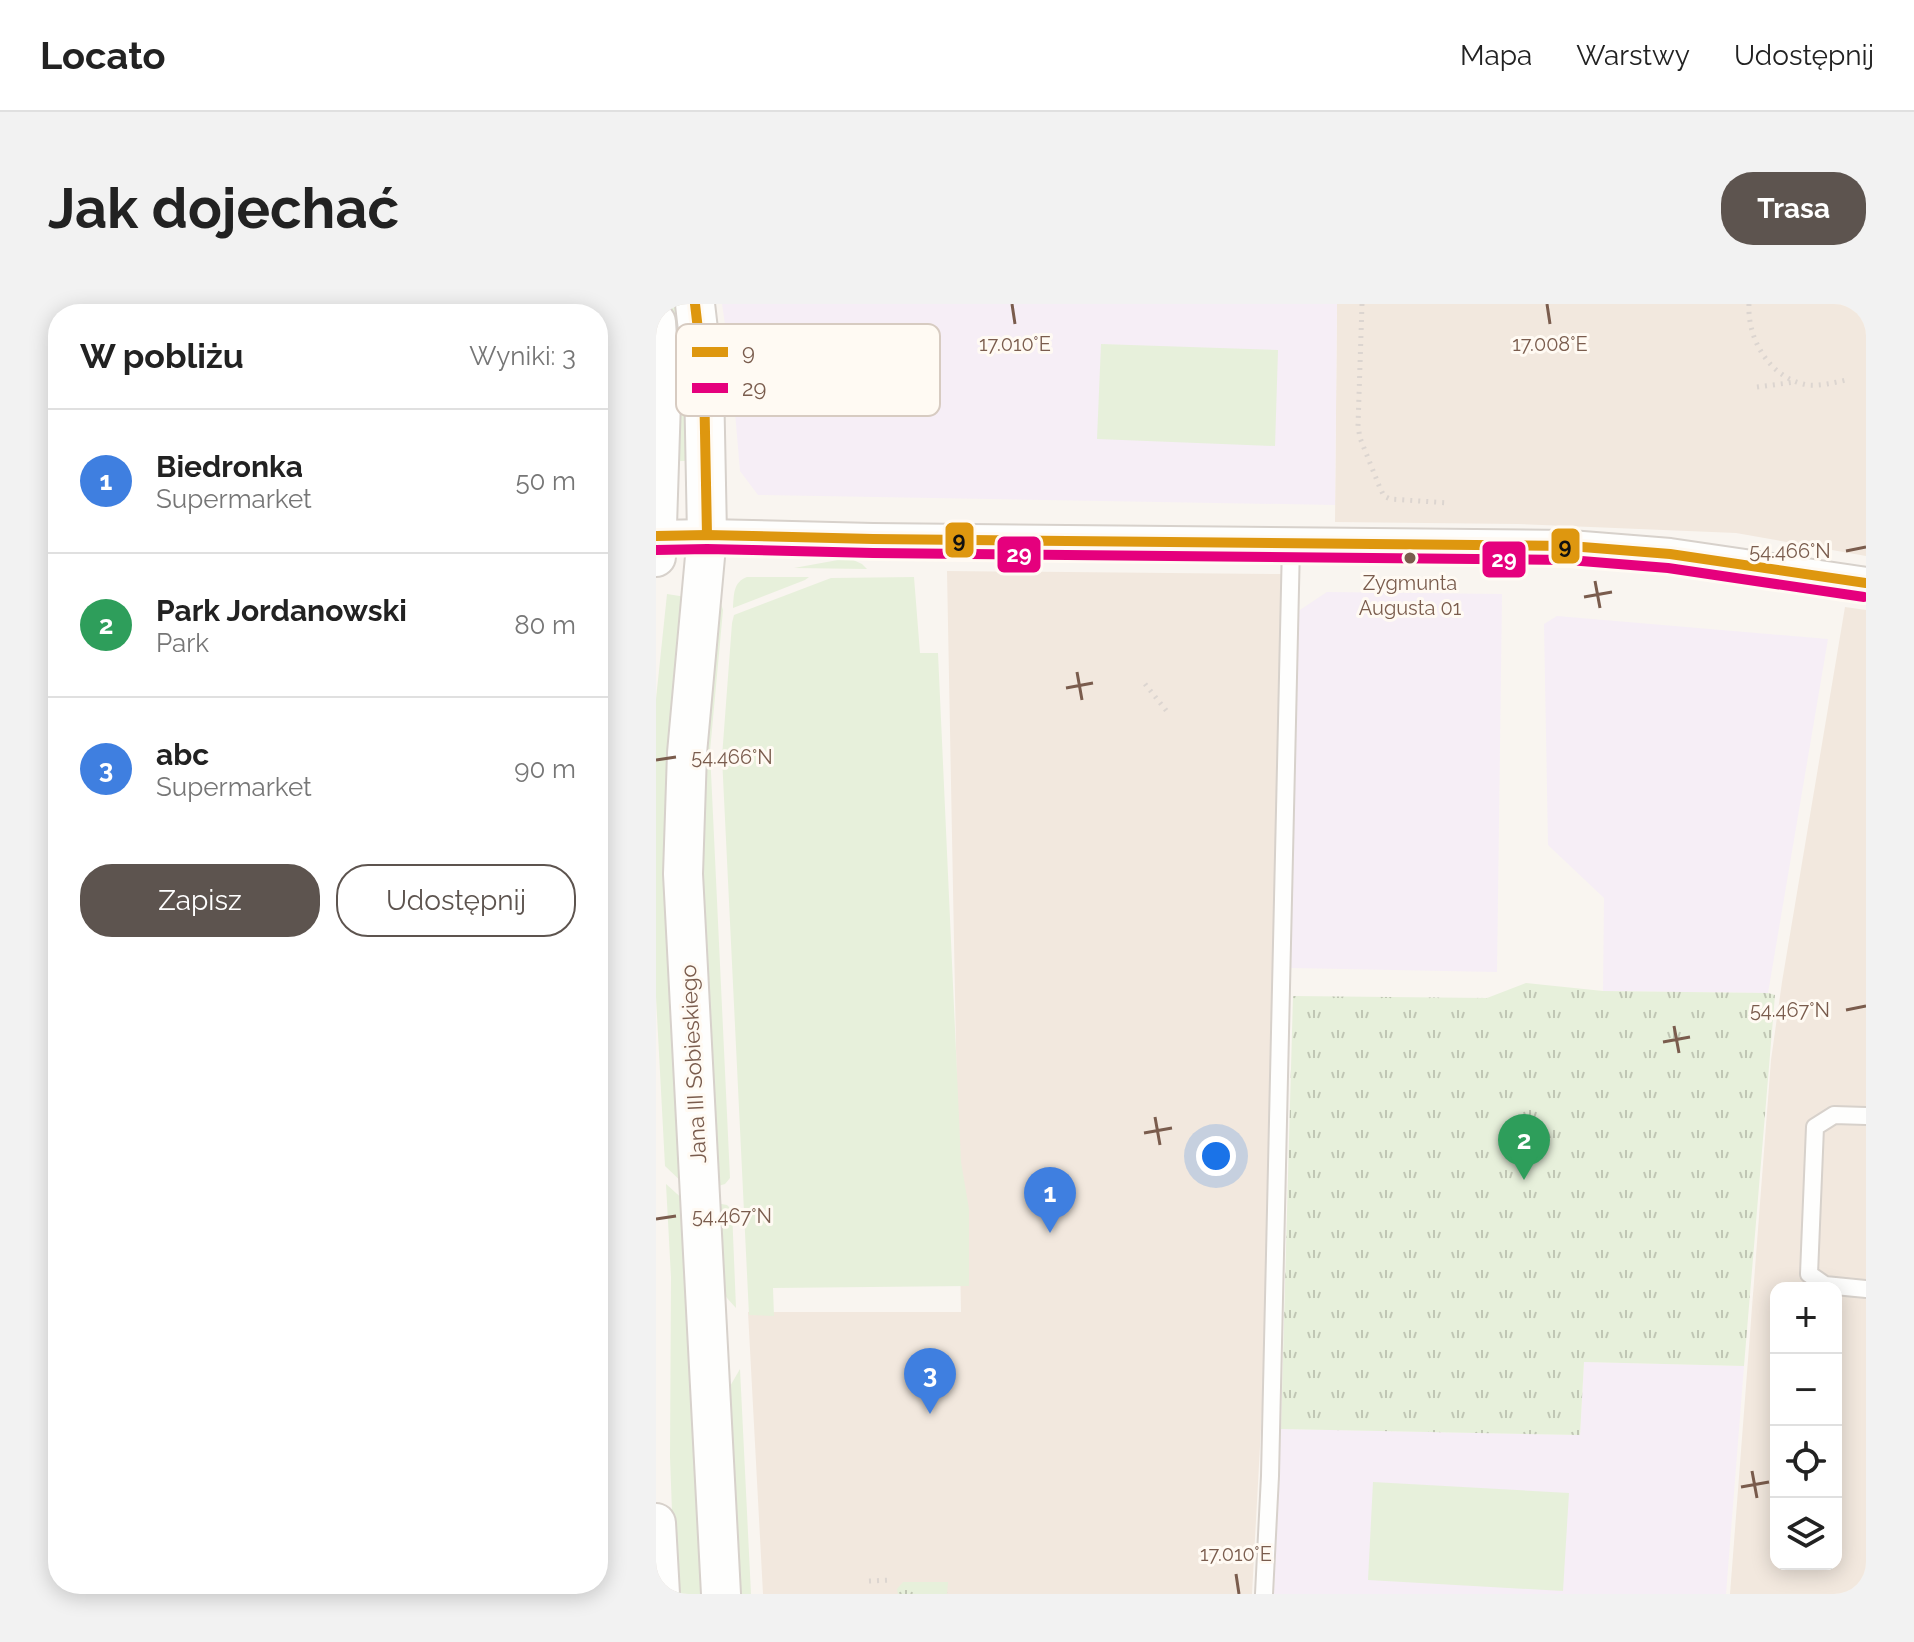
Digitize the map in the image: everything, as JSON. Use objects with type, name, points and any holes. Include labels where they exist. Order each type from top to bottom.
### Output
[{"type":"street","name":"Jana III Sobieskiego","points":[[695,304],[697,324]]},
{"type":"street","points":[[656,322],[661,401],[657,543],[707,535],[1570,546],[1670,554],[1866,583]]},
{"type":"street","name":"Jana III Sobieskiego","points":[[705,416],[707,535],[687,753],[683,874],[721,1594]]},
{"type":"street","points":[[656,1523],[660,1594]]},
{"type":"lane","points":[[1264,1594],[1270,1485],[1291,544]]},
{"type":"lane","points":[[1866,1116],[1834,1115],[1815,1127],[1809,1274],[1825,1285],[1866,1289]]},
{"type":"path","points":[[1362,304],[1358,426],[1380,488],[1384,496],[1390,499],[1449,503]]},
{"type":"path","points":[[1749,304],[1753,337],[1771,366],[1795,382]]},
{"type":"path","points":[[1757,387],[1795,382],[1817,385],[1846,380]]},
{"type":"path","points":[[1145,684],[1169,714]]},
{"type":"path","points":[[869,1581],[891,1580]]},
{"type":"shaded area","points":[[722,304],[1337,304],[1335,505],[758,495],[740,471],[735,416],[940,416],[940,324],[725,324]]},
{"type":"shaded area","points":[[1337,304],[1866,304],[1866,556],[1736,533],[1518,524],[1335,522]]},
{"type":"shaded area","points":[[947,571],[1284,574],[1268,1298],[1252,1594],[763,1594],[748,1312],[961,1312]]},
{"type":"shaded area","points":[[1327,592],[1502,594],[1497,972],[1291,968],[1297,612]]},
{"type":"shaded area","points":[[1845,607],[1866,610],[1866,1594],[1730,1594],[1771,1060]]},
{"type":"shaded area","points":[[1557,616],[1828,639],[1768,993],[1603,991],[1604,898],[1548,845],[1544,624]]},
{"type":"shaded area","points":[[1584,1362],[1744,1366],[1726,1594],[1274,1594],[1281,1429],[1580,1435]]},
{"type":"green space","points":[[671,304],[681,304],[683,324],[676,324],[676,372]]},
{"type":"green space","points":[[1101,344],[1278,350],[1275,446],[1097,439]]},
{"type":"green space","points":[[676,416],[691,416],[695,461],[677,461]]},
{"type":"green space","points":[[849,558],[867,569],[794,568]]},
{"type":"green space","points":[[747,577],[809,577],[733,608],[737,586]]},
{"type":"green space","points":[[914,577],[920,653],[938,653],[961,1162],[969,1209],[969,1286],[773,1288],[774,1316],[749,1315],[722,757],[732,623],[734,615],[831,578]]},
{"type":"green space","points":[[667,594],[686,597],[685,1185],[665,1166],[656,997],[656,699]]},
{"type":"green space","points":[[720,601],[723,610],[710,751],[730,1178],[725,1184],[715,1187],[699,832]]},
{"type":"green space","points":[[1526,983],[1603,991],[1775,995],[1744,1366],[1584,1362],[1580,1435],[1281,1429],[1293,996],[1487,998]]},
{"type":"green space","points":[[666,1184],[686,1202],[705,1594],[675,1594],[670,1457],[671,1277]]},
{"type":"green space","points":[[716,1203],[727,1205],[732,1210],[736,1308],[723,1291]]},
{"type":"green space","points":[[740,1369],[751,1594],[736,1594],[729,1388]]},
{"type":"green space","points":[[1373,1482],[1569,1493],[1563,1591],[1368,1580]]},
{"type":"green space","points":[[903,1582],[948,1582],[947,1594],[898,1594],[897,1589]]},
{"type":"transit line","name":"9","points":[[695,304],[697,324]]},
{"type":"transit line","name":"9","points":[[705,416],[707,535]]},
{"type":"transit line","name":"9","points":[[656,536],[1570,546],[1670,554],[1866,583]]},
{"type":"transit line","name":"29","points":[[656,550],[1569,560],[1668,568],[1864,597]]},
{"type":"place","name":"Zygmunta Augusta 01","points":[[1410,558]]},
{"type":"place","name":"Park Jordanowski","points":[[1524,1180]]},
{"type":"place","name":"Biedronka","points":[[1050,1233]]},
{"type":"place","name":"abc","points":[[930,1414]]}]
